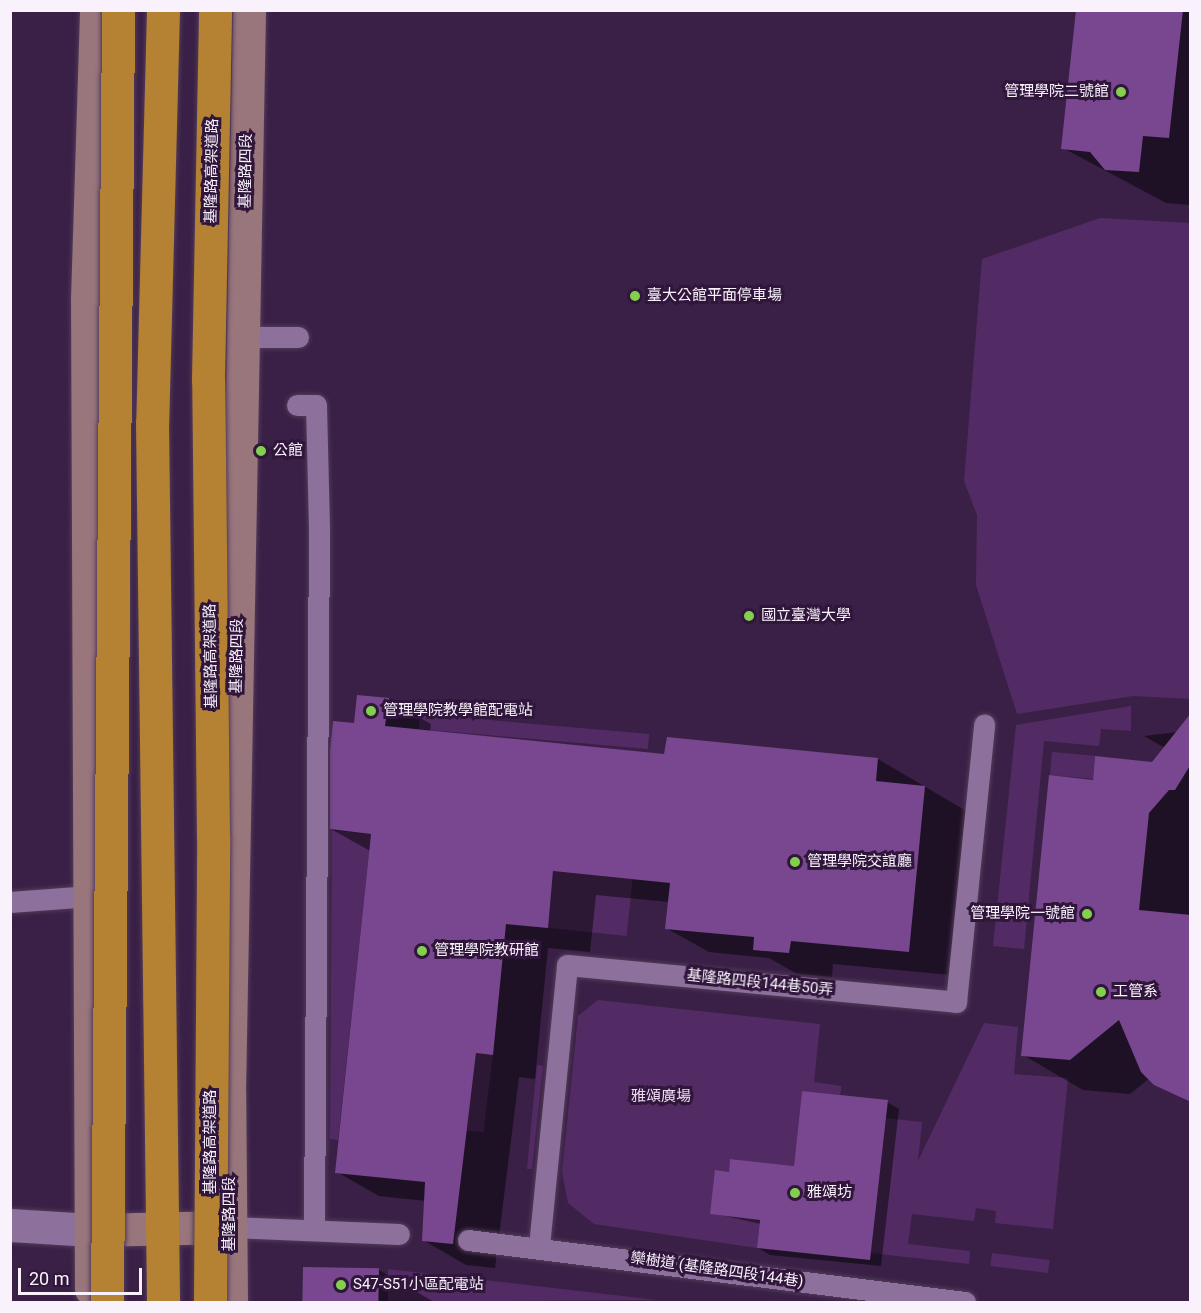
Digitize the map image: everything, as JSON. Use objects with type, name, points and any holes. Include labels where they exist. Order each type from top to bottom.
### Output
[{"type":"highway","points":[[107,1302],[118,10]]},
{"type":"highway","points":[[163,10],[152,422],[163,1302]]},
{"type":"highway","name":"基隆路高架道路","points":[[210,1302],[213,836],[208,380],[215,10]]},
{"type":"main road","points":[[91,1302],[87,299],[96,10]]},
{"type":"main road","name":"基隆路四段","points":[[231,1302],[249,10]]},
{"type":"main road","points":[[91,1230],[231,1227]]},
{"type":"street","points":[[10,1225],[91,1230]]},
{"type":"lane","points":[[243,337],[298,337]]},
{"type":"lane","points":[[297,405],[315,405],[319,530],[314,1227]]},
{"type":"lane","name":"基隆路四段144巷50弄","points":[[539,1246],[567,965],[956,1002],[984,724]]},
{"type":"lane","points":[[10,902],[90,896]]},
{"type":"lane","points":[[231,1227],[314,1227],[399,1234]]},
{"type":"lane","name":"欒樹道 (基隆路四段144巷)","points":[[468,1240],[539,1246],[965,1302]]},
{"type":"green space","points":[[1100,218],[1190,223],[1190,699],[1133,696],[1017,714],[976,585],[977,515],[964,481],[982,259]]},
{"type":"green space","points":[[1131,706],[1131,731],[1101,729],[1099,746],[1044,741],[1024,949],[993,946],[1016,725]]},
{"type":"green space","points":[[420,714],[649,734],[648,749],[419,729]]},
{"type":"green space","points":[[1052,752],[1095,756],[1093,779],[1050,775]]},
{"type":"green space","points":[[332,830],[371,834],[338,1140],[330,1139]]},
{"type":"green space","points":[[553,871],[633,879],[627,936],[547,928]]},
{"type":"green space","name":"雅頌廣場","points":[[598,1000],[820,1024],[814,1082],[841,1086],[841,1090],[840,1095],[802,1091],[794,1166],[730,1159],[729,1172],[715,1170],[760,1219],[757,1248],[594,1224],[568,1203],[562,1172],[578,1016]]},
{"type":"green space","points":[[984,1023],[1018,1027],[1014,1074],[1068,1078],[1053,1229],[995,1223],[996,1211],[976,1208],[974,1221],[912,1214],[908,1244],[970,1251],[969,1264],[870,1253],[886,1118],[922,1122],[918,1161]]},
{"type":"green space","points":[[476,1053],[493,1055],[483,1132],[466,1130]]},
{"type":"green space","points":[[537,1065],[543,1066],[532,1169],[527,1169]]},
{"type":"green space","points":[[992,1253],[1050,1260],[1048,1273],[990,1266]]},
{"type":"green space","points":[[388,1269],[657,1300],[388,1302]]},
{"type":"building","name":"管理學院二號館","points":[[1076,10],[1183,10],[1169,138],[1143,136],[1139,172],[1105,170],[1090,152],[1061,149]]},
{"type":"building","name":"管理學院教研館","points":[[357,695],[389,698],[385,726],[664,754],[667,737],[878,758],[876,781],[925,786],[909,952],[791,941],[789,953],[753,950],[754,937],[665,929],[670,883],[553,871],[548,928],[506,924],[493,1055],[476,1053],[453,1244],[422,1241],[425,1182],[335,1173],[371,834],[330,829],[330,750],[333,721],[354,723]]},
{"type":"building","name":"管理學院一號館","points":[[1191,713],[1191,764],[1175,790],[1169,790],[1149,813],[1139,910],[1191,915],[1191,1102],[1154,1085],[1141,1072],[1119,1020],[1070,1060],[1021,1056],[1049,775],[1093,780],[1095,756],[1152,762]]},
{"type":"building","name":"雅頌坊","points":[[802,1091],[888,1100],[870,1260],[757,1248],[760,1220],[710,1214],[715,1170],[729,1172],[730,1159],[794,1166]]},
{"type":"building","name":"S47-S51小區配電站","points":[[303,1267],[379,1268],[378,1302],[302,1302]]},
{"type":"place","name":"管理學院二號館","points":[[1121,92]]},
{"type":"place","name":"臺大公館平面停車場","points":[[635,296]]},
{"type":"place","name":"公館","points":[[261,451]]},
{"type":"place","name":"國立臺灣大學","points":[[749,616]]},
{"type":"place","name":"管理學院教學館配電站","points":[[371,711]]},
{"type":"place","name":"管理學院交誼廳","points":[[795,862]]},
{"type":"place","name":"管理學院一號館","points":[[1087,914]]},
{"type":"place","name":"管理學院教研館","points":[[422,951]]},
{"type":"place","name":"工管系","points":[[1101,992]]},
{"type":"place","name":"雅頌坊","points":[[795,1193]]},
{"type":"place","name":"S47-S51小區配電站","points":[[341,1285]]}]
